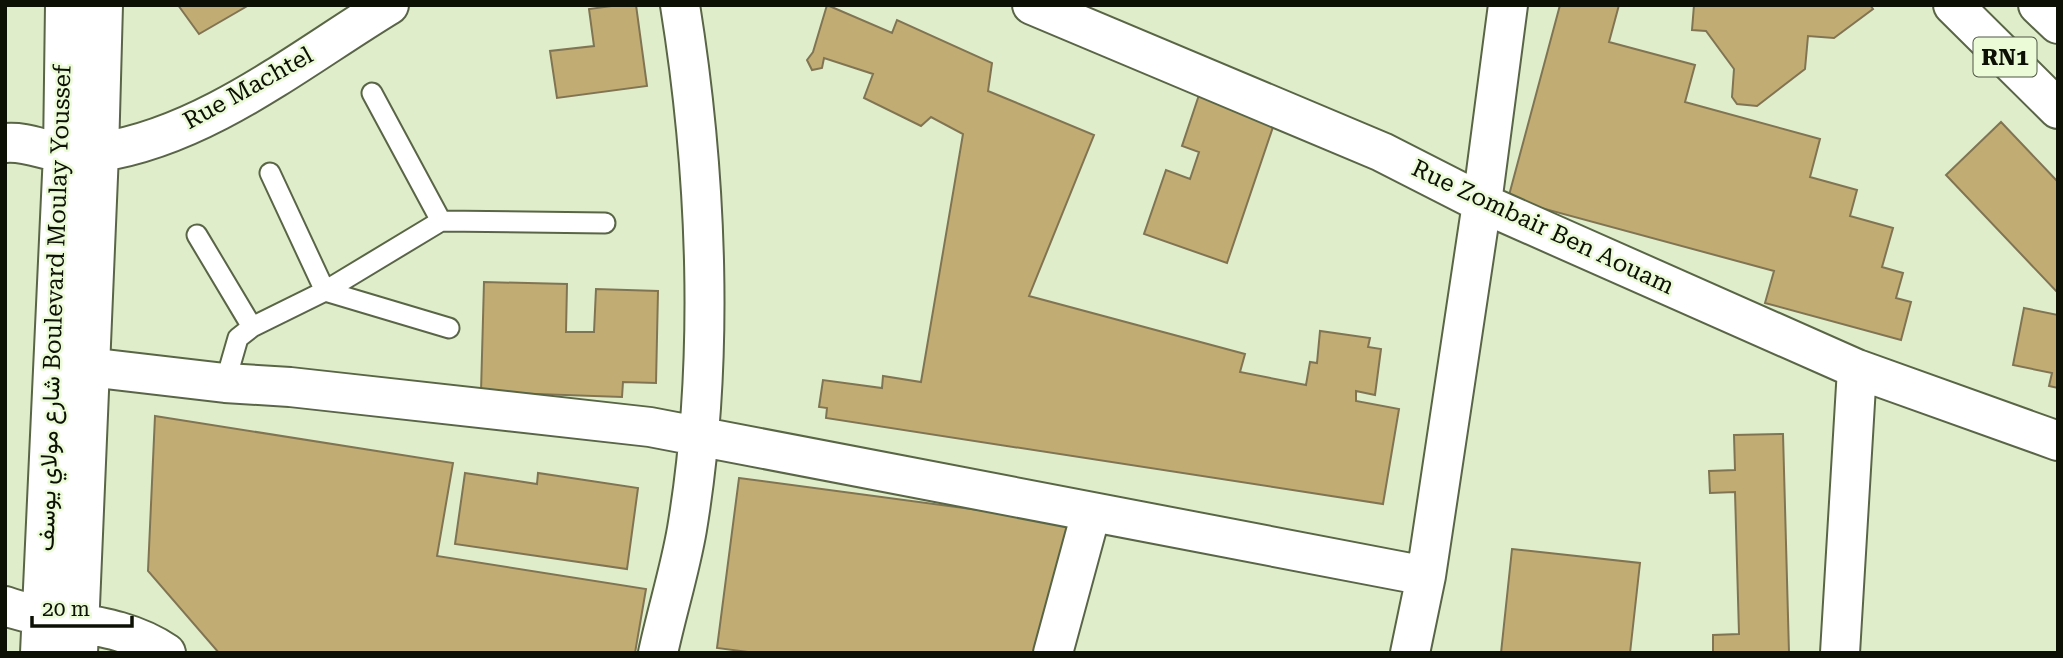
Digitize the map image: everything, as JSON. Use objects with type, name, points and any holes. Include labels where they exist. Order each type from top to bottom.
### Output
[{"type":"main road","name":"شارع مولاي يوسف Boulevard Moulay Youssef","points":[[65,5],[81,153],[88,367],[78,637]]},
{"type":"main road","name":"شارع مولاي يوسف Boulevard Moulay Youssef","points":[[28,625],[81,153],[103,5]]},
{"type":"main road","name":"Rue Machtel","points":[[81,153],[149,140],[222,107],[296,65],[389,5]]},
{"type":"main road","points":[[658,653],[687,530],[698,435],[703,336],[703,243],[697,138],[680,5]]},
{"type":"main road","name":"Rue Zombair Ben Aouam","points":[[1031,5],[1382,152],[1482,203],[1857,369],[2058,441]]},
{"type":"main road","points":[[1410,653],[1426,576],[1482,203],[1508,5]]},
{"type":"main road","name":"RN1","points":[[1953,5],[2058,109]]},
{"type":"main road","name":"RN1","points":[[2038,5],[2058,24]]},
{"type":"main road","points":[[5,143],[81,153]]},
{"type":"main road","points":[[88,367],[650,427],[1426,576]]},
{"type":"main road","points":[[1840,653],[1857,369]]},
{"type":"main road","points":[[1053,653],[1091,513]]},
{"type":"main road","points":[[28,625],[78,637],[119,631],[166,653]]},
{"type":"lane","points":[[372,93],[441,221]]},
{"type":"lane","points":[[270,173],[325,291],[449,328]]},
{"type":"lane","points":[[225,383],[238,338],[252,327],[325,291],[441,221],[605,223]]},
{"type":"lane","points":[[197,236],[252,327]]},
{"type":"building","points":[[178,5],[249,5],[199,34]]},
{"type":"building","points":[[636,5],[647,86],[557,98],[550,51],[594,46],[589,9]]},
{"type":"building","points":[[827,5],[892,33],[897,20],[992,63],[988,91],[1094,135],[1029,296],[1245,354],[1240,372],[1306,385],[1310,362],[1317,363],[1320,331],[1370,338],[1368,347],[1381,349],[1375,395],[1356,391],[1356,401],[1399,409],[1383,504],[826,418],[827,408],[819,407],[823,380],[882,388],[883,376],[921,382],[963,134],[931,117],[921,126],[864,98],[873,74],[824,58],[822,68],[812,70],[807,60],[813,52]]},
{"type":"building","points":[[1560,5],[1619,5],[1609,42],[1695,65],[1685,102],[1820,139],[1810,177],[1857,190],[1850,216],[1893,228],[1882,267],[1903,273],[1896,298],[1911,302],[1901,340],[1765,303],[1774,271],[1508,199]]},
{"type":"building","points":[[1694,5],[1870,5],[1873,9],[1834,38],[1808,36],[1805,69],[1757,106],[1737,104],[1732,97],[1734,69],[1706,31],[1692,30]]},
{"type":"building","points":[[1200,92],[1276,118],[1227,263],[1144,234],[1166,170],[1190,179],[1199,152],[1182,146]]},
{"type":"building","points":[[2001,122],[2058,182],[2058,293],[1946,175]]},
{"type":"building","points":[[484,282],[567,284],[566,332],[594,332],[596,289],[658,291],[656,383],[623,382],[622,397],[481,392]]},
{"type":"building","points":[[2024,308],[2058,315],[2058,388],[2049,386],[2052,373],[2013,365]]},
{"type":"building","points":[[155,416],[453,463],[437,556],[646,589],[635,653],[219,653],[148,571]]},
{"type":"building","points":[[1783,434],[1789,653],[1713,653],[1713,635],[1739,634],[1735,492],[1710,493],[1709,471],[1735,470],[1734,435]]},
{"type":"building","points":[[465,473],[537,484],[538,473],[638,488],[627,569],[455,544]]},
{"type":"building","points":[[739,478],[1076,523],[1047,653],[756,653],[717,648]]},
{"type":"building","points":[[1512,549],[1640,563],[1630,653],[1501,653]]}]
